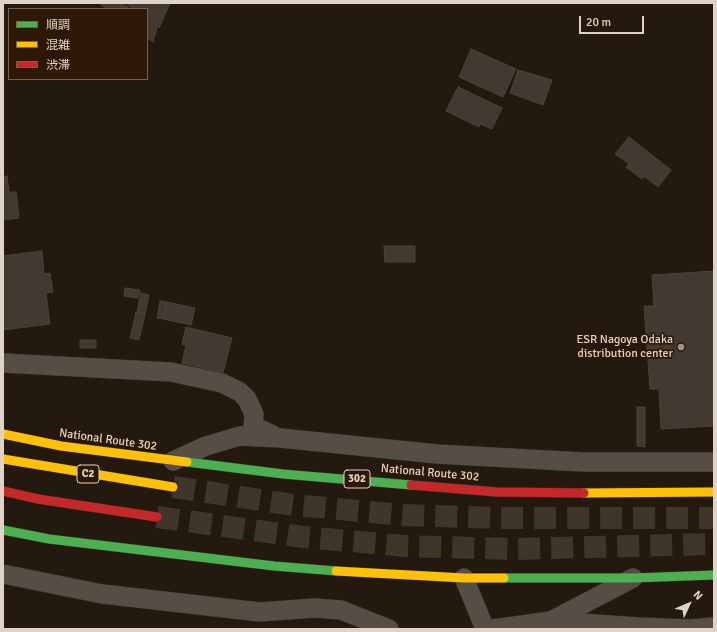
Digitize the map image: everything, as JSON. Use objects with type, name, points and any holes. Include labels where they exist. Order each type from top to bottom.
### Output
[{"type":"highway","name":"National Route 302","points":[[3,434],[61,446],[282,474],[497,492],[627,494],[714,492]]},
{"type":"highway","name":"C2","points":[[3,460],[173,487]]},
{"type":"highway","points":[[3,492],[38,499],[157,517]]},
{"type":"highway","points":[[3,530],[48,539],[274,566],[369,574],[464,578],[633,578],[714,574]]},
{"type":"street","points":[[3,363],[171,372],[222,383],[240,392],[247,400],[254,414],[252,426],[280,438]]},
{"type":"street","points":[[173,460],[229,438],[240,436],[280,438],[437,454],[583,462],[714,462]]},
{"type":"street","points":[[3,574],[102,594],[260,612],[314,608],[341,610],[389,629]]},
{"type":"street","points":[[464,578],[486,629]]},
{"type":"street","points":[[551,621],[633,578]]},
{"type":"street","points":[[492,629],[551,621],[646,628],[690,629],[714,627]]},
{"type":"building","points":[[99,3],[122,3],[129,8],[106,8]]},
{"type":"building","points":[[125,3],[170,3],[159,28],[148,20],[148,8],[132,8]]},
{"type":"building","points":[[148,22],[157,28],[153,42],[148,39]]},
{"type":"building","points":[[471,49],[516,69],[503,97],[459,77]]},
{"type":"building","points":[[518,70],[552,80],[543,105],[510,93]]},
{"type":"building","points":[[458,87],[502,108],[492,129],[480,124],[479,127],[446,111]]},
{"type":"building","points":[[629,137],[671,170],[658,187],[644,176],[642,179],[626,167],[629,164],[615,154]]},
{"type":"building","points":[[7,176],[9,192],[16,192],[19,218],[3,220],[3,177]]},
{"type":"building","points":[[384,246],[415,246],[415,262],[385,262]]},
{"type":"building","points":[[42,251],[44,274],[50,273],[53,292],[46,293],[50,324],[3,330],[3,256]]},
{"type":"building","name":"ESR Nagoya Odaka distribution center","points":[[714,271],[714,426],[661,429],[659,389],[650,389],[644,306],[654,306],[652,275]]},
{"type":"building","points":[[125,288],[140,290],[138,298],[124,296]]},
{"type":"building","points":[[141,293],[149,295],[145,314],[137,312]]},
{"type":"building","points":[[160,301],[167,302],[163,319],[157,318]]},
{"type":"building","points":[[167,302],[195,308],[191,325],[163,319]]},
{"type":"building","points":[[136,312],[145,314],[139,340],[130,338]]},
{"type":"building","points":[[186,327],[232,338],[223,373],[182,363],[186,345],[182,344]]},
{"type":"building","points":[[80,340],[96,340],[96,348],[80,348]]},
{"type":"building","points":[[637,407],[645,407],[645,447],[637,446]]},
{"type":"tunnel","points":[[173,487],[294,505],[403,515],[498,518],[714,518]]},
{"type":"tunnel","points":[[157,517],[304,537],[405,546],[514,549],[714,544]]},
{"type":"traffic: fast","points":[[187,462],[283,474],[411,485]]},
{"type":"traffic: fast","points":[[3,530],[49,539],[274,566],[336,571]]},
{"type":"traffic: fast","points":[[504,578],[633,578],[714,575]]},
{"type":"traffic: slow","points":[[3,434],[61,446],[187,462]]},
{"type":"traffic: slow","points":[[3,459],[173,487]]},
{"type":"traffic: slow","points":[[584,493],[714,492]]},
{"type":"traffic: slow","points":[[336,571],[464,578],[504,578]]},
{"type":"traffic: jam","points":[[411,485],[497,492],[584,493]]},
{"type":"traffic: jam","points":[[3,491],[38,499],[157,517]]},
{"type":"place","name":"ESR Nagoya Odaka distribution center","points":[[681,347]]}]
